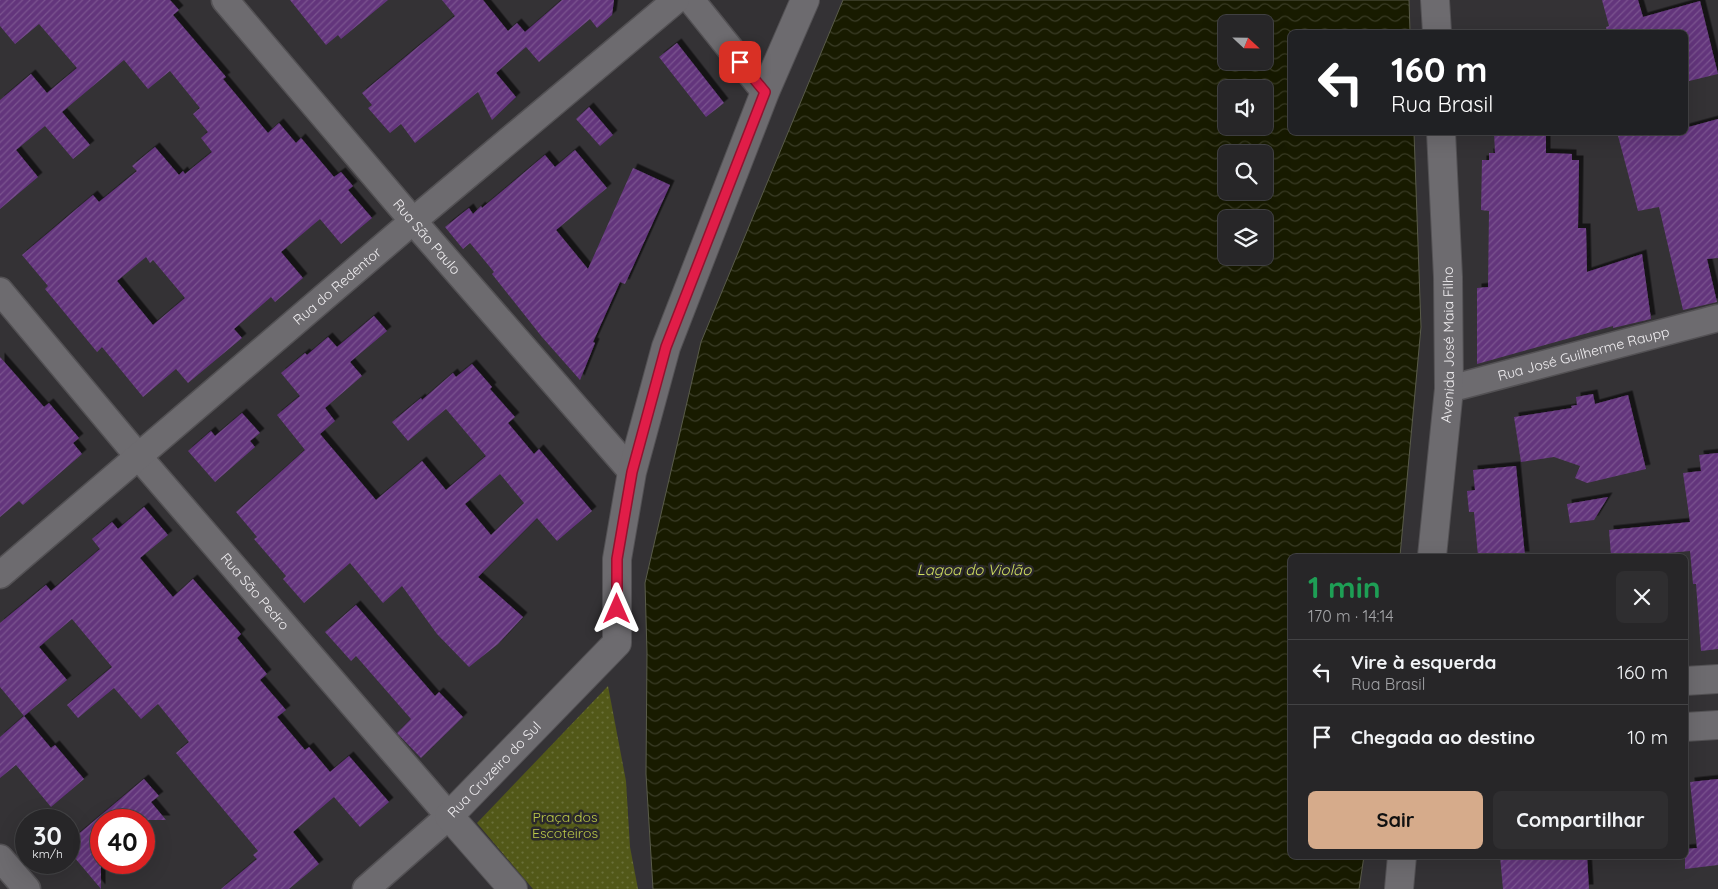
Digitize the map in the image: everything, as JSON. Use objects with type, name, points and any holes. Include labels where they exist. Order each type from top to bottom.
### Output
[{"type":"street","name":"Rua São Paulo","points":[[225,0],[413,221],[632,472]]},
{"type":"street","name":"Rua do Redentor","points":[[0,575],[413,221],[676,0]]},
{"type":"street","points":[[691,0],[765,92]]},
{"type":"street","points":[[632,472],[666,347],[765,92],[805,0]]},
{"type":"street","points":[[1435,0],[1437,30]]},
{"type":"street","name":"Avenida José Maia Filho","points":[[1432,554],[1449,389],[1448,277],[1441,135]]},
{"type":"street","name":"Rua São Pedro","points":[[0,291],[138,456],[513,889]]},
{"type":"street","name":"Rua José Guilherme Raupp","points":[[1449,389],[1718,318]]},
{"type":"street","name":"Rua Cruzeiro do Sul","points":[[366,889],[449,816],[617,643],[617,559],[632,472]]},
{"type":"street","points":[[1688,681],[1718,679]]},
{"type":"street","points":[[1688,727],[1718,725]]},
{"type":"street","points":[[0,858],[26,889]]},
{"type":"street","points":[[1399,889],[1402,859]]},
{"type":"green space","name":"Praça dos Escoteiros","points":[[608,686],[626,781],[630,847],[638,889],[533,889],[477,823]]},
{"type":"water","name":"Lagoa do Violão","points":[[843,0],[1409,0],[1410,30],[1288,30],[1288,135],[1414,135],[1421,327],[1400,554],[1288,554],[1288,859],[1364,859],[1359,889],[653,889],[646,774],[647,653],[645,583],[701,342]]},
{"type":"building","points":[[0,0],[170,0],[179,10],[173,15],[226,77],[223,79],[268,133],[279,123],[296,143],[301,138],[334,177],[341,172],[353,186],[348,190],[372,218],[341,244],[320,219],[281,252],[303,278],[275,302],[271,297],[234,329],[242,338],[188,383],[176,369],[143,397],[102,347],[97,352],[45,289],[48,286],[22,255],[93,195],[99,202],[137,171],[132,166],[155,147],[179,175],[183,171],[185,174],[212,152],[201,138],[208,132],[193,114],[200,108],[170,71],[148,89],[124,60],[62,112],[90,145],[73,159],[45,126],[16,150],[38,177],[0,209],[0,100],[31,74],[47,93],[77,68],[39,24],[15,44],[0,26]],"holes":[[[146,257],[150,263],[153,260],[185,298],[153,325],[117,281]]]},
{"type":"building","points":[[290,0],[388,0],[341,39],[338,35],[326,45]]},
{"type":"building","points":[[442,0],[483,0],[508,31],[517,23],[525,32],[562,0],[614,0],[612,15],[597,28],[590,19],[539,62],[526,47],[496,73],[516,97],[492,120],[478,92],[415,143],[401,124],[390,133],[368,108],[372,105],[362,93],[455,16]]},
{"type":"building","points":[[1602,0],[1638,0],[1643,17],[1700,1],[1718,74],[1688,81],[1688,30],[1607,30],[1606,27],[1609,26]]},
{"type":"building","points":[[677,43],[724,103],[706,117],[659,57]]},
{"type":"building","points":[[589,107],[613,135],[600,146],[576,119]]},
{"type":"building","points":[[1718,119],[1718,258],[1707,259],[1717,302],[1683,310],[1659,207],[1638,211],[1618,135],[1688,135],[1688,127]]},
{"type":"building","points":[[1494,135],[1546,135],[1546,153],[1572,154],[1572,160],[1579,160],[1578,228],[1586,228],[1587,272],[1642,254],[1651,319],[1613,328],[1613,326],[1477,364],[1477,288],[1488,287],[1489,211],[1481,210],[1482,160],[1489,160],[1489,153],[1495,153]]},
{"type":"building","points":[[575,150],[607,188],[556,230],[588,269],[633,168],[670,185],[625,284],[620,282],[593,342],[595,343],[580,380],[542,337],[470,243],[463,249],[445,227],[469,208],[473,214],[481,206],[482,208],[545,155],[555,167]]},
{"type":"building","points":[[374,316],[387,331],[350,362],[362,376],[325,408],[335,421],[320,434],[376,500],[422,461],[446,490],[486,456],[446,409],[408,441],[392,422],[421,398],[422,400],[453,373],[456,377],[472,364],[492,387],[490,389],[515,417],[508,423],[534,454],[539,449],[592,511],[557,541],[537,518],[478,577],[523,617],[498,644],[469,667],[437,634],[402,586],[383,603],[350,563],[304,603],[283,579],[286,576],[254,539],[257,537],[236,512],[305,450],[277,415],[300,396],[281,373],[305,353],[307,355],[328,337],[337,347]],"holes":[[[500,474],[524,503],[491,535],[465,504]]]},
{"type":"building","points":[[0,357],[44,407],[49,403],[79,438],[73,443],[82,454],[23,505],[19,501],[0,517]]},
{"type":"building","points":[[1593,394],[1595,404],[1628,395],[1646,469],[1587,483],[1575,478],[1580,466],[1554,457],[1521,462],[1514,417],[1572,408],[1571,406],[1577,405],[1576,397]]},
{"type":"building","points":[[242,413],[260,433],[250,441],[255,447],[215,482],[188,451],[211,431],[215,436]]},
{"type":"building","points":[[1718,453],[1718,649],[1701,651],[1696,584],[1693,584],[1690,551],[1658,554],[1611,554],[1609,530],[1690,522],[1683,473],[1701,471],[1699,455]]},
{"type":"building","points":[[1516,466],[1525,554],[1478,554],[1474,512],[1469,512],[1467,491],[1475,490],[1473,470]]},
{"type":"building","points":[[1608,497],[1594,520],[1570,523],[1567,504]]},
{"type":"building","points":[[144,507],[168,535],[140,558],[173,597],[193,579],[241,634],[237,638],[267,674],[260,680],[286,710],[277,717],[305,750],[309,747],[330,772],[349,756],[389,802],[360,827],[334,797],[293,832],[319,864],[289,889],[221,889],[257,859],[253,855],[258,851],[176,753],[189,742],[158,704],[141,719],[114,688],[78,718],[67,705],[112,667],[72,619],[39,647],[67,680],[24,716],[0,687],[0,623],[46,585],[51,591],[100,549],[92,539],[112,522],[118,529]]},
{"type":"building","points":[[356,605],[435,696],[439,692],[463,717],[421,758],[397,733],[411,719],[356,656],[351,661],[325,632]]},
{"type":"building","points":[[24,716],[51,748],[55,745],[84,779],[51,807],[16,765],[0,778],[0,737]]},
{"type":"building","points":[[144,779],[159,796],[151,802],[166,820],[155,820],[155,809],[108,809]]},
{"type":"building","points":[[1718,779],[1718,865],[1685,869],[1685,859],[1688,859],[1688,849],[1697,848],[1690,782]]},
{"type":"building","points":[[90,824],[90,874],[101,874],[101,889],[80,864],[80,833]]},
{"type":"building","points":[[1500,859],[1587,859],[1589,889],[1503,889]]},
{"type":"route","points":[[617,609],[617,559],[632,472],[666,347],[765,92],[740,62]]}]
